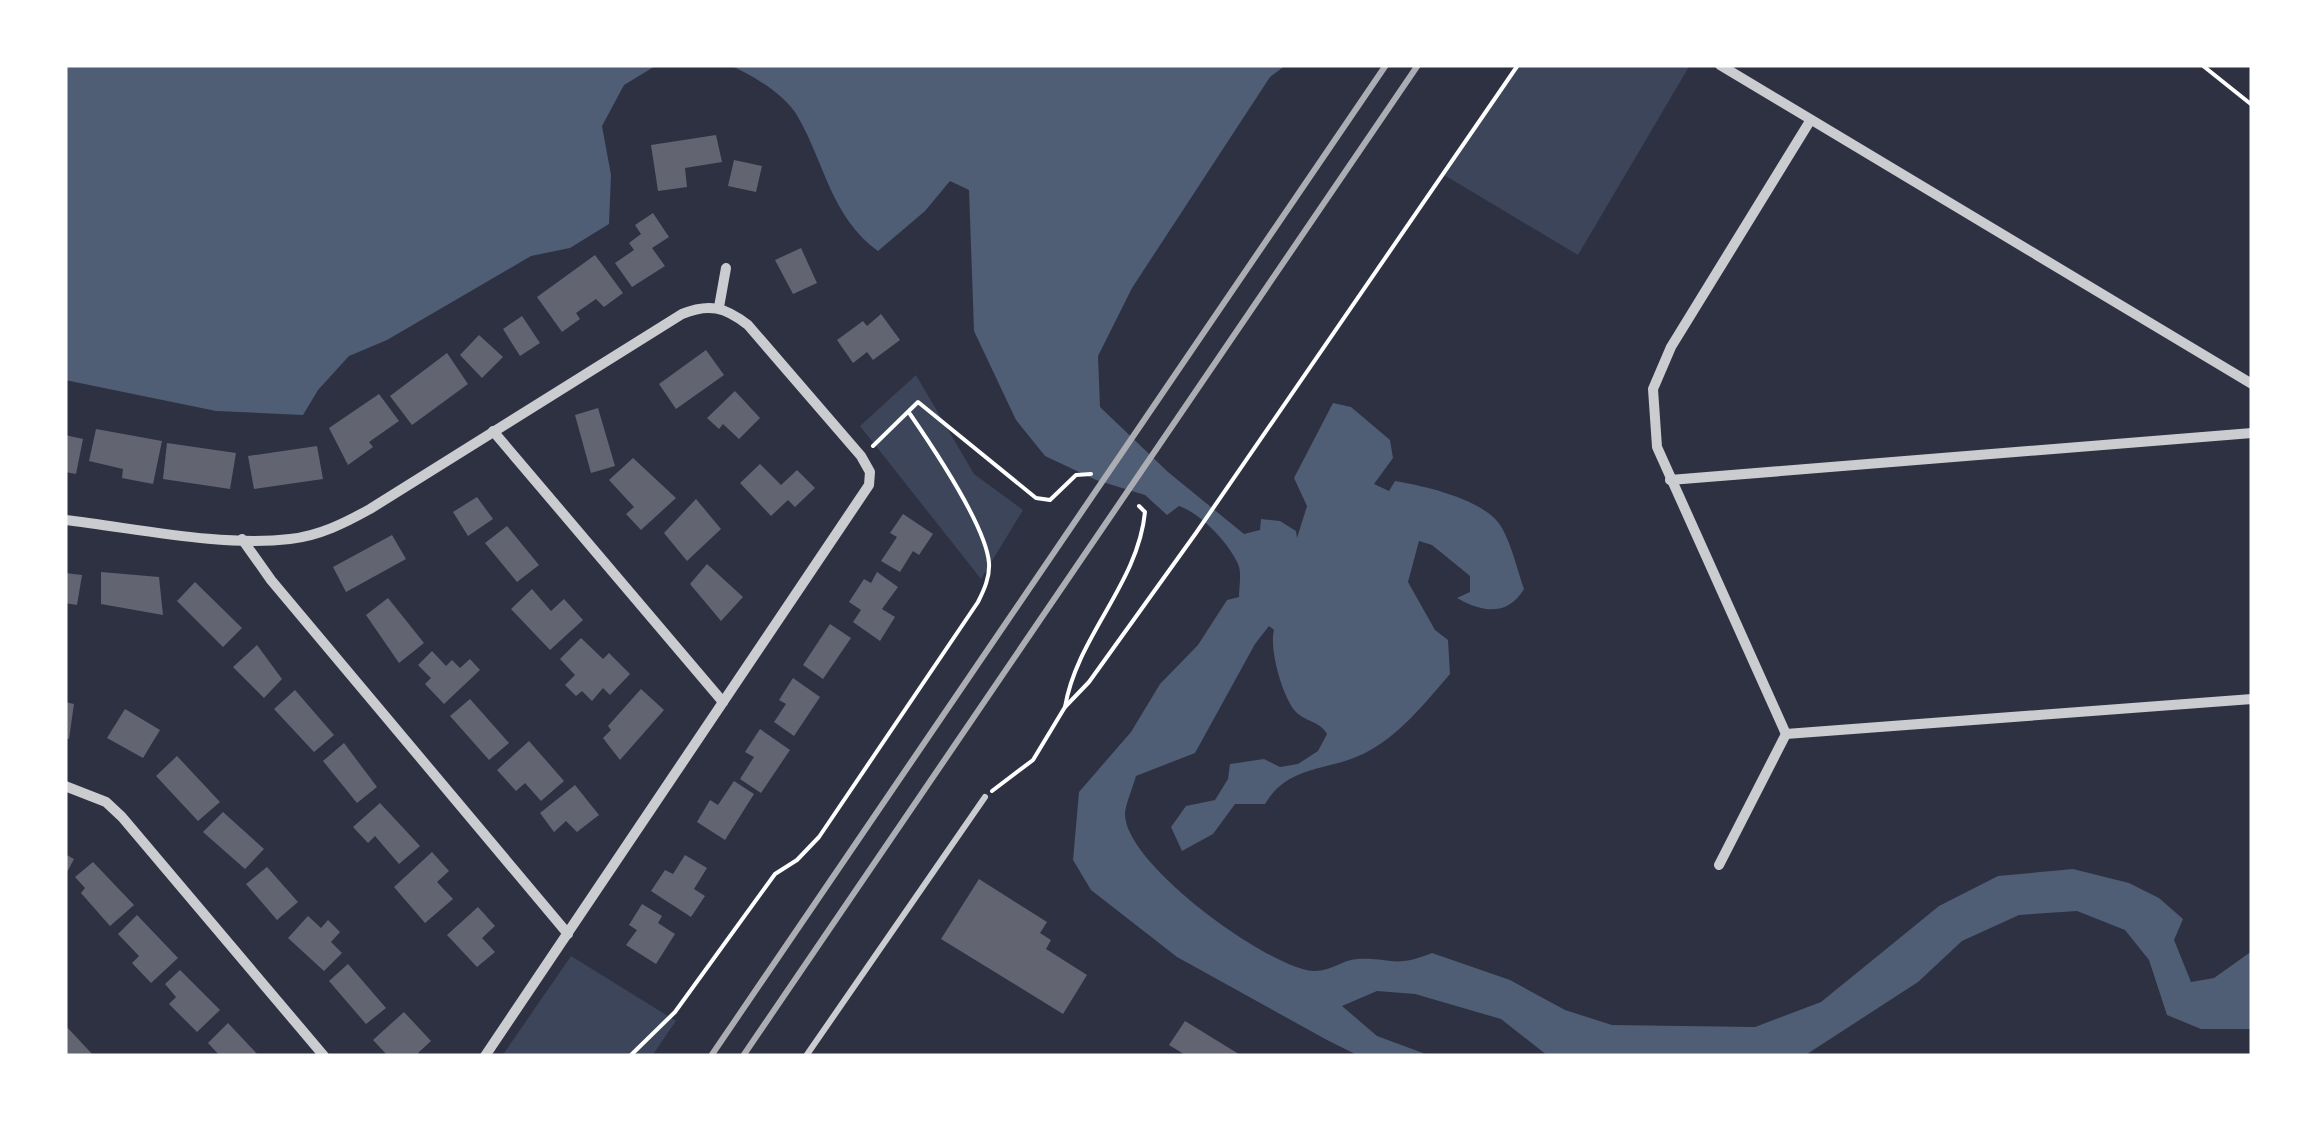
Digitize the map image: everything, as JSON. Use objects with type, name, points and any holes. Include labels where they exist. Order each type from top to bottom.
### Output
[{"type":"street","points":[[1720,65],[2252,384]]},
{"type":"street","points":[[1786,734],[1656,446],[1653,389],[1671,347],[1810,120]]},
{"type":"street","points":[[720,307],[726,268]]},
{"type":"street","points":[[65,520],[242,539],[290,540],[344,523],[682,314],[720,307],[748,325],[861,456],[870,472],[869,486],[485,1056]]},
{"type":"street","points":[[493,432],[722,702]]},
{"type":"street","points":[[1670,480],[2252,432]]},
{"type":"street","points":[[242,539],[270,580],[568,934]]},
{"type":"street","points":[[1786,734],[2252,698]]},
{"type":"street","points":[[1719,865],[1786,734]]},
{"type":"street","points":[[65,786],[106,802],[122,816],[324,1056]]},
{"type":"lane","points":[[806,1056],[984,797]]},
{"type":"path","points":[[984,797],[1033,760],[1065,707],[1089,682],[1196,533],[1518,65]]},
{"type":"path","points":[[2202,65],[2252,105]]},
{"type":"path","points":[[630,1056],[675,1012],[775,874],[797,860],[819,837],[978,602],[988,576],[986,553],[943,463],[910,414],[910,406],[918,402],[930,407],[1036,498],[1050,500],[1076,476],[1091,474]]},
{"type":"path","points":[[861,456],[910,414]]},
{"type":"path","points":[[1065,707],[1074,668],[1136,550],[1145,512],[1140,506]]},
{"type":"shaded area","points":[[65,65],[657,65],[624,85],[602,126],[611,175],[609,224],[570,248],[531,256],[387,340],[349,356],[318,390],[303,415],[216,411],[65,380]]},
{"type":"shaded area","points":[[729,65],[1286,65],[1270,77],[1132,288],[1098,356],[1100,407],[1168,472],[1244,534],[1260,530],[1261,519],[1280,521],[1296,531],[1297,538],[1307,506],[1294,478],[1333,403],[1351,407],[1390,440],[1393,458],[1374,484],[1389,491],[1395,481],[1422,487],[1483,510],[1502,528],[1524,589],[1503,608],[1485,609],[1467,603],[1457,598],[1470,592],[1470,576],[1432,545],[1419,541],[1408,582],[1435,630],[1448,640],[1450,674],[1390,737],[1351,759],[1297,775],[1265,804],[1235,804],[1213,834],[1182,851],[1171,827],[1186,806],[1215,800],[1228,779],[1230,764],[1264,759],[1280,767],[1298,764],[1318,751],[1327,734],[1291,705],[1275,660],[1274,630],[1269,626],[1255,644],[1195,753],[1136,776],[1125,813],[1131,834],[1147,858],[1201,909],[1264,952],[1313,971],[1357,959],[1400,961],[1432,953],[1510,980],[1565,1010],[1612,1025],[1755,1027],[1821,1002],[1939,906],[1998,876],[2073,869],[2129,883],[2159,898],[2183,919],[2174,940],[2191,982],[2214,978],[2252,951],[2252,1029],[2201,1029],[2167,1015],[2149,960],[2125,930],[2077,911],[2019,915],[1962,941],[1918,982],[1804,1056],[1548,1056],[1501,1019],[1415,994],[1377,991],[1342,1006],[1377,1036],[1431,1056],[1359,1056],[1177,957],[1091,890],[1073,860],[1079,792],[1131,732],[1160,684],[1198,645],[1227,600],[1239,597],[1240,575],[1234,556],[1205,522],[1179,506],[1167,515],[1145,495],[1096,480],[1045,456],[1016,420],[974,331],[969,190],[950,181],[925,211],[878,251],[839,206],[792,109],[767,86]]},
{"type":"shaded area","points":[[1518,65],[1690,65],[1578,255],[1444,175]]},
{"type":"shaded area","points":[[916,375],[974,474],[1023,510],[981,579],[860,426]]},
{"type":"shaded area","points":[[571,956],[676,1021],[652,1056],[502,1056]]},
{"type":"building","points":[[716,135],[722,162],[685,168],[687,187],[658,191],[651,145]]},
{"type":"building","points":[[734,160],[762,166],[756,192],[728,186]]},
{"type":"building","points":[[653,213],[669,237],[652,248],[665,266],[632,287],[615,263],[634,250],[629,243],[641,234],[635,225]]},
{"type":"building","points":[[801,248],[817,283],[793,294],[775,260]]},
{"type":"building","points":[[595,255],[623,293],[604,307],[596,299],[576,313],[580,319],[562,332],[537,297]]},
{"type":"building","points":[[881,314],[900,340],[873,360],[867,352],[853,363],[837,340],[863,321],[867,326]]},
{"type":"building","points":[[522,316],[540,343],[520,356],[503,329]]},
{"type":"building","points":[[479,335],[503,357],[482,378],[460,355]]},
{"type":"building","points":[[706,350],[724,375],[676,409],[659,384]]},
{"type":"building","points":[[447,353],[468,384],[412,425],[390,396]]},
{"type":"building","points":[[735,391],[760,418],[739,439],[723,424],[719,429],[707,418]]},
{"type":"building","points":[[379,394],[399,421],[369,442],[373,447],[348,465],[329,428]]},
{"type":"building","points":[[598,408],[615,466],[591,473],[575,415]]},
{"type":"building","points":[[96,429],[162,441],[153,484],[122,478],[123,469],[89,461]]},
{"type":"building","points":[[65,435],[83,439],[76,474],[65,472]]},
{"type":"building","points":[[167,443],[236,453],[230,489],[163,479]]},
{"type":"building","points":[[317,446],[323,479],[254,489],[248,456]]},
{"type":"building","points":[[633,458],[676,498],[641,530],[626,514],[634,507],[609,480]]},
{"type":"building","points":[[760,464],[781,485],[797,470],[815,488],[795,507],[788,500],[771,516],[740,483]]},
{"type":"building","points":[[477,497],[493,519],[468,536],[453,512]]},
{"type":"building","points":[[696,499],[721,529],[687,561],[664,533]]},
{"type":"building","points":[[903,514],[933,534],[919,555],[913,551],[900,572],[881,561],[897,537],[890,533]]},
{"type":"building","points":[[507,526],[539,565],[517,582],[485,543]]},
{"type":"building","points":[[392,535],[406,559],[346,592],[333,567]]},
{"type":"building","points":[[707,564],[743,597],[721,621],[690,584]]},
{"type":"building","points":[[101,572],[159,577],[163,615],[101,604]]},
{"type":"building","points":[[877,572],[898,587],[882,609],[895,617],[880,641],[853,622],[861,610],[849,602],[864,579],[871,583]]},
{"type":"building","points":[[65,573],[82,575],[77,605],[65,603]]},
{"type":"building","points":[[195,582],[242,628],[223,647],[177,601]]},
{"type":"building","points":[[532,589],[551,611],[564,599],[583,620],[550,650],[511,609]]},
{"type":"building","points":[[388,598],[424,643],[399,663],[366,615]]},
{"type":"building","points":[[830,624],[851,638],[823,679],[803,665]]},
{"type":"building","points":[[581,638],[603,659],[609,653],[630,674],[610,695],[603,688],[592,701],[582,691],[576,696],[565,685],[575,675],[560,659]]},
{"type":"building","points":[[257,645],[282,679],[264,698],[233,667]]},
{"type":"building","points":[[432,651],[446,666],[452,660],[460,668],[470,659],[480,670],[444,704],[425,684],[431,678],[418,665]]},
{"type":"building","points":[[793,678],[820,697],[794,736],[774,722],[786,704],[779,700]]},
{"type":"building","points":[[641,689],[664,710],[620,760],[603,738],[611,730],[608,726]]},
{"type":"building","points":[[295,690],[334,735],[314,752],[274,709]]},
{"type":"building","points":[[470,699],[509,743],[489,760],[450,716]]},
{"type":"building","points":[[65,702],[74,704],[69,739],[65,738]]},
{"type":"building","points":[[125,709],[160,730],[143,758],[107,738]]},
{"type":"building","points":[[760,729],[790,750],[761,793],[740,779],[754,757],[745,752]]},
{"type":"building","points":[[529,741],[564,781],[541,801],[525,783],[516,791],[497,770]]},
{"type":"building","points":[[344,743],[377,787],[357,803],[323,761]]},
{"type":"building","points":[[177,756],[220,802],[198,821],[156,776]]},
{"type":"building","points":[[734,781],[754,794],[725,840],[697,822],[710,800],[718,805]]},
{"type":"building","points":[[575,785],[599,815],[577,832],[566,821],[554,832],[540,813]]},
{"type":"building","points":[[380,803],[420,846],[399,864],[375,836],[368,843],[353,827]]},
{"type":"building","points":[[223,812],[264,849],[245,869],[203,832]]},
{"type":"building","points":[[432,852],[449,871],[437,882],[453,899],[425,923],[394,887]]},
{"type":"building","points":[[65,854],[74,859],[65,876]]},
{"type":"building","points":[[685,855],[707,868],[694,889],[705,896],[691,917],[651,891],[665,870],[673,874]]},
{"type":"building","points":[[93,862],[134,905],[110,926],[81,893],[85,888],[75,877]]},
{"type":"building","points":[[267,867],[298,902],[277,920],[246,884]]},
{"type":"building","points":[[979,879],[1047,922],[1040,933],[1051,940],[1046,949],[1087,975],[1063,1014],[941,939]]},
{"type":"building","points":[[642,904],[662,916],[658,923],[675,934],[656,964],[626,945],[637,930],[629,925]]},
{"type":"building","points":[[478,907],[495,926],[482,938],[495,952],[477,967],[447,935]]},
{"type":"building","points":[[137,915],[178,958],[151,983],[132,963],[139,956],[118,934]]},
{"type":"building","points":[[308,916],[321,928],[328,920],[340,932],[331,942],[342,953],[324,971],[288,938]]},
{"type":"building","points":[[348,964],[386,1008],[366,1024],[329,981]]},
{"type":"building","points":[[180,970],[220,1010],[197,1032],[169,1004],[176,997],[165,984]]},
{"type":"building","points":[[404,1012],[431,1041],[418,1053],[421,1056],[388,1056],[373,1040]]},
{"type":"building","points":[[1185,1021],[1242,1056],[1187,1056],[1169,1045]]},
{"type":"building","points":[[228,1023],[259,1056],[220,1056],[208,1043]]},
{"type":"building","points":[[65,1025],[94,1056],[65,1056]]},
{"type":"railway","points":[[711,1056],[1386,65]]},
{"type":"railway","points":[[743,1056],[1418,65]]}]
